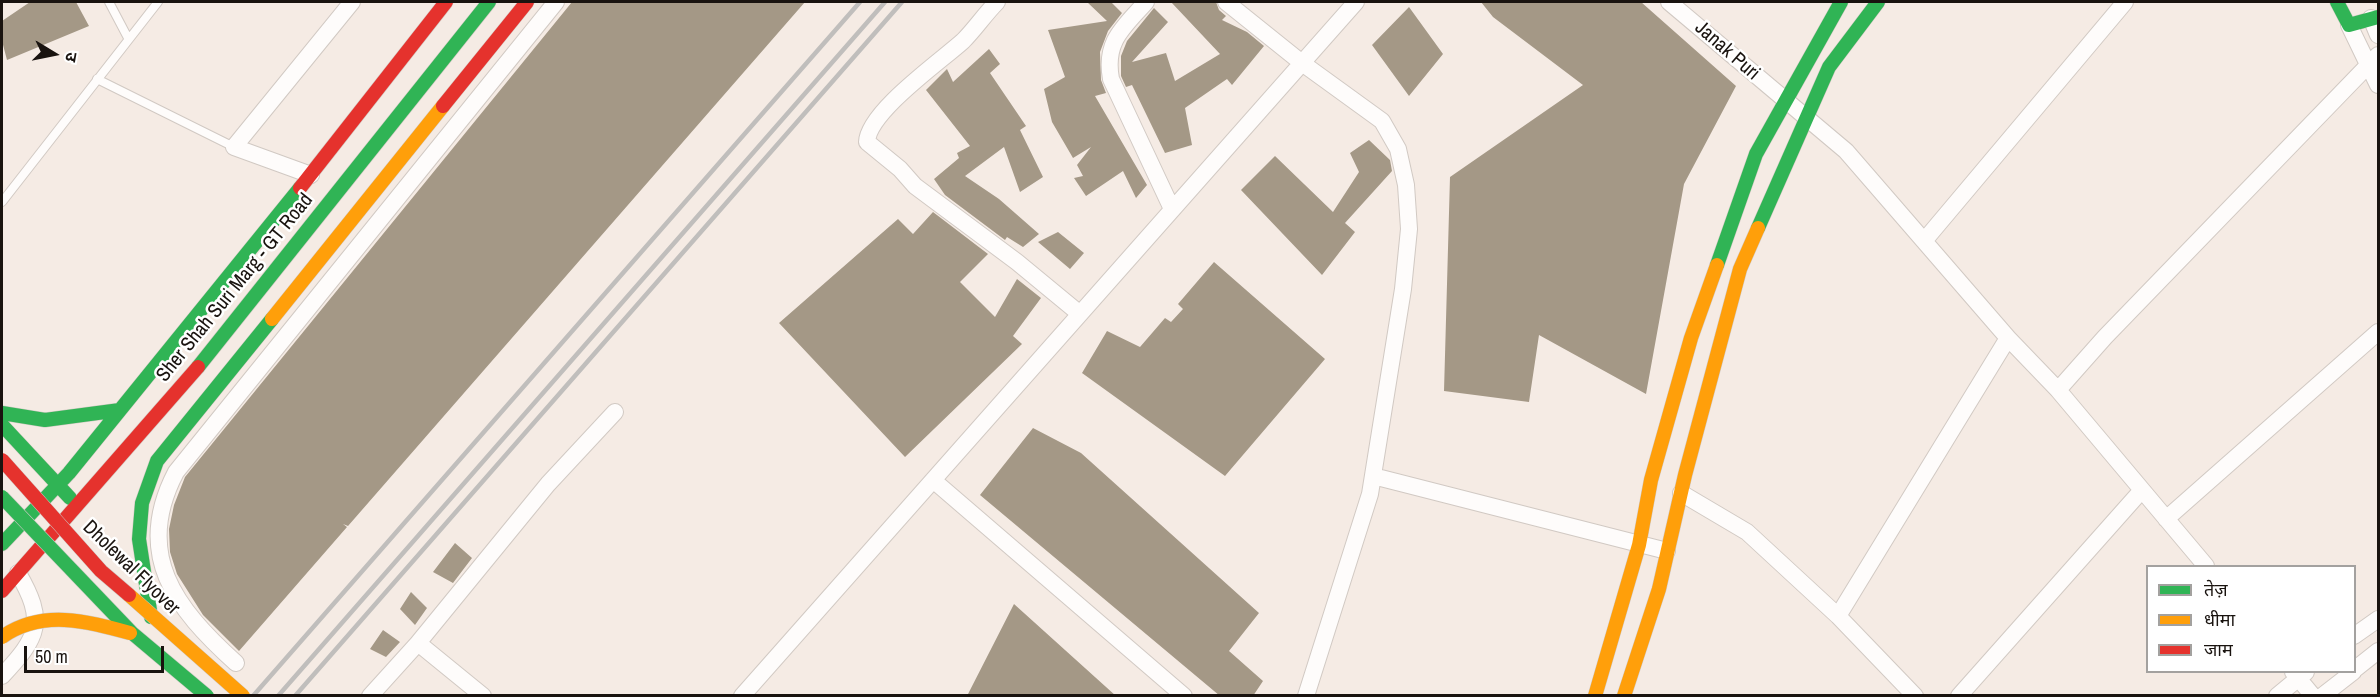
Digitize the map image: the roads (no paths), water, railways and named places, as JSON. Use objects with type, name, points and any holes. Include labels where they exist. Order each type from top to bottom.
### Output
[{"type":"main road","name":"Sher Shah Suri Marg - GT Road","points":[[2,544],[57,486],[120,410],[312,175],[446,2]]},
{"type":"main road","name":"Sher Shah Suri Marg - GT Road","points":[[2,591],[201,364],[489,2]]},
{"type":"main road","points":[[151,617],[137,541],[139,511],[146,485],[157,461],[527,2]]},
{"type":"main road","points":[[1595,696],[1639,545],[1651,480],[1691,338],[1756,154],[1840,2]]},
{"type":"main road","points":[[1624,696],[1659,590],[1681,493],[1740,269],[1829,67],[1878,2]]},
{"type":"main road","points":[[2337,2],[2349,25],[2375,18],[2362,2]]},
{"type":"main road","points":[[2,413],[11,417],[62,419],[120,410]]},
{"type":"main road","points":[[2,425],[77,505]]},
{"type":"main road","name":"Dholewal Flyover","points":[[2,460],[101,571],[243,696]]},
{"type":"main road","points":[[2,497],[132,633],[207,696]]},
{"type":"main road","points":[[2,555],[18,573]]},
{"type":"main road","points":[[2,637],[31,622],[62,619],[86,621],[132,633]]},
{"type":"street","points":[[312,175],[234,147],[352,2]]},
{"type":"street","points":[[236,663],[201,632],[179,603],[169,582],[159,552],[158,527],[167,489],[176,472],[556,2]]},
{"type":"street","points":[[997,2],[963,40],[912,82],[881,116],[868,135],[867,142],[915,186],[1017,262],[1080,314]]},
{"type":"street","points":[[1146,2],[1117,35],[1109,55],[1109,68],[1111,79],[1172,209]]},
{"type":"street","points":[[1226,2],[1302,63],[1382,121],[1398,149],[1406,186],[1409,229],[1403,289],[1370,494],[1306,696]]},
{"type":"street","points":[[742,696],[1356,2]]},
{"type":"street","name":"Janak Puri","points":[[1669,2],[1846,151],[2008,338],[2058,390],[2204,565]]},
{"type":"street","points":[[1924,241],[2125,2]]},
{"type":"street","points":[[2375,18],[2379,35]]},
{"type":"street","points":[[2349,25],[2374,60],[2379,86]]},
{"type":"street","points":[[2058,390],[2114,328],[2374,60]]},
{"type":"street","points":[[2166,519],[2379,332]]},
{"type":"street","points":[[1838,616],[2008,338]]},
{"type":"street","points":[[370,696],[418,643],[548,484],[615,412]]},
{"type":"street","points":[[1373,476],[1667,551]]},
{"type":"street","points":[[933,480],[1184,696]]},
{"type":"street","points":[[1959,696],[2142,490]]},
{"type":"street","points":[[1681,493],[1747,532],[1838,616],[1915,696]]},
{"type":"street","points":[[2,676],[26,651],[34,634],[35,613],[29,591],[18,573]]},
{"type":"street","points":[[2356,635],[2379,619]]},
{"type":"street","points":[[418,643],[483,696]]},
{"type":"street","points":[[2356,670],[2376,659]]},
{"type":"street","points":[[2322,696],[2351,673]]},
{"type":"street","points":[[2277,696],[2299,674],[2313,696]]},
{"type":"lane","points":[[109,2],[128,38]]},
{"type":"lane","points":[[2,202],[128,38],[159,2]]},
{"type":"lane","points":[[97,79],[234,147]]},
{"type":"railway","points":[[253,696],[860,2]]},
{"type":"railway","points":[[278,696],[885,2]]},
{"type":"railway","points":[[295,696],[902,2]]}]
